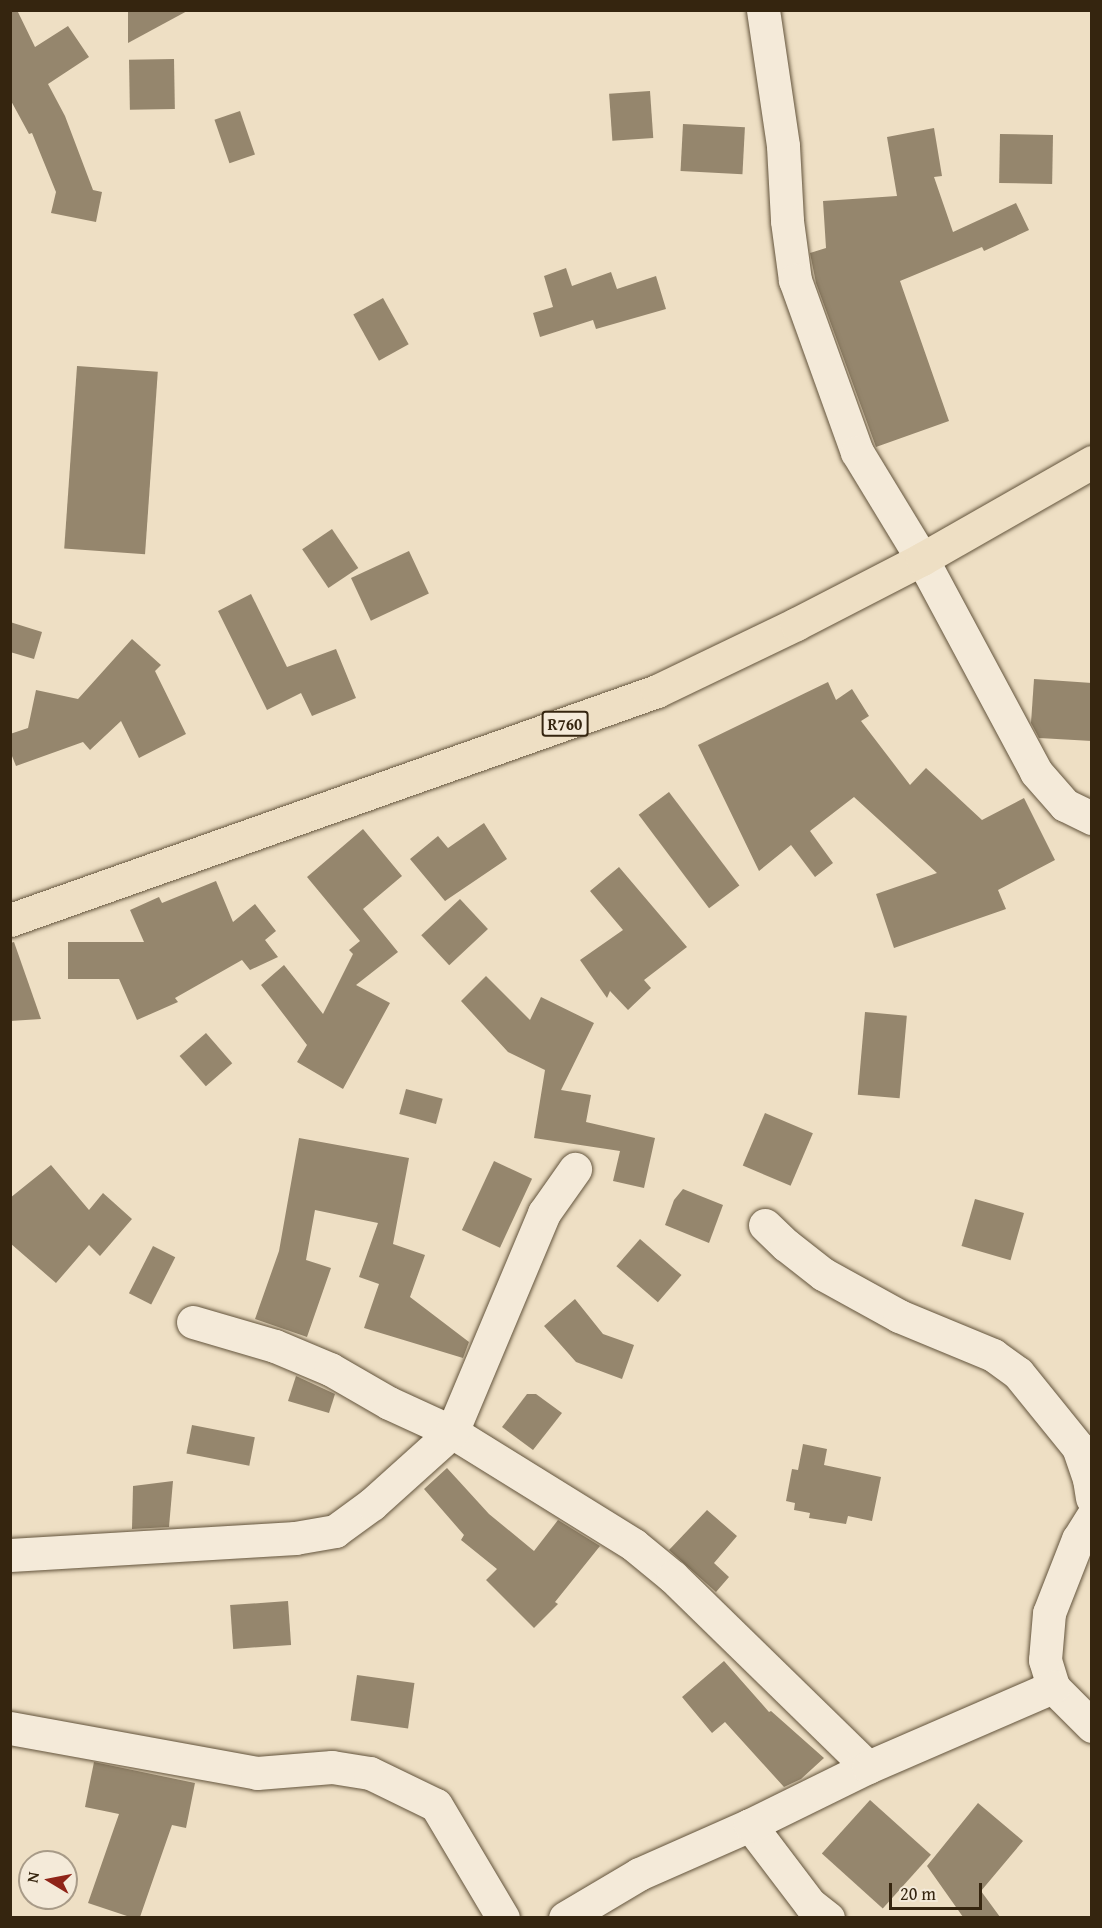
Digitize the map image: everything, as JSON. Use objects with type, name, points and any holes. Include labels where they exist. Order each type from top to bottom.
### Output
[{"type":"main road","name":"R760","points":[[10,920],[657,691],[796,624],[922,559],[1092,462]]},
{"type":"street","points":[[763,10],[783,146],[787,221],[795,280],[857,452],[922,559],[1035,772],[1065,805],[1092,818]]},
{"type":"street","points":[[10,1556],[296,1538],[335,1531],[372,1504],[452,1432],[544,1213],[575,1169]]},
{"type":"street","points":[[765,1225],[786,1245],[824,1274],[899,1316],[993,1354],[1018,1373],[1078,1447],[1089,1479],[1092,1498]]},
{"type":"street","points":[[193,1322],[275,1346],[330,1369],[389,1403],[452,1432],[634,1545],[672,1577],[868,1767]]},
{"type":"street","points":[[1092,1517],[1078,1539],[1049,1613],[1046,1660],[1053,1687],[1092,1725]]},
{"type":"street","points":[[565,1917],[639,1874],[750,1825],[868,1767],[1053,1687]]},
{"type":"street","points":[[10,1728],[257,1773],[332,1767],[370,1773],[436,1805],[503,1917]]},
{"type":"street","points":[[750,1825],[810,1904],[828,1917]]},
{"type":"building","points":[[10,10],[17,10],[35,47],[68,26],[89,57],[48,84],[65,116],[93,190],[102,192],[96,222],[51,213],[56,192],[32,133],[29,134],[10,99]]},
{"type":"building","points":[[128,10],[189,10],[128,43]]},
{"type":"building","points":[[174,59],[175,109],[130,110],[129,60]]},
{"type":"building","points":[[650,91],[653,138],[612,141],[609,94]]},
{"type":"building","points":[[240,111],[255,154],[229,163],[214,120]]},
{"type":"building","points":[[683,124],[745,127],[742,174],[681,171]]},
{"type":"building","points":[[934,128],[942,176],[934,177],[953,232],[1016,203],[1029,230],[984,251],[982,247],[900,281],[949,421],[876,447],[816,283],[810,253],[826,248],[823,201],[897,196],[887,137]]},
{"type":"building","points":[[1000,134],[1053,135],[1052,184],[999,183]]},
{"type":"building","points":[[566,268],[572,286],[611,272],[617,289],[656,276],[666,309],[596,329],[593,320],[540,337],[533,313],[553,307],[544,276]]},
{"type":"building","points":[[383,298],[409,344],[379,361],[353,314]]},
{"type":"building","points":[[77,366],[158,372],[145,554],[64,549]]},
{"type":"building","points":[[332,529],[358,568],[328,588],[302,549]]},
{"type":"building","points":[[409,551],[429,594],[371,621],[351,578]]},
{"type":"building","points":[[251,594],[287,667],[336,649],[356,698],[312,716],[301,693],[267,710],[218,611]]},
{"type":"building","points":[[10,622],[42,632],[34,659],[10,652]]},
{"type":"building","points":[[132,639],[161,665],[155,671],[186,734],[139,758],[121,721],[90,750],[83,742],[16,766],[10,751],[10,734],[28,728],[36,690],[78,699]]},
{"type":"building","points":[[1034,679],[1092,683],[1092,741],[1039,738],[1031,723]]},
{"type":"building","points":[[828,682],[836,700],[852,689],[869,716],[861,721],[910,785],[926,768],[982,820],[1024,798],[1055,860],[998,890],[1006,909],[894,948],[876,894],[937,873],[854,797],[810,831],[833,863],[815,877],[791,845],[759,871],[698,745]]},
{"type":"building","points":[[669,792],[739,885],[709,908],[639,815]]},
{"type":"building","points":[[484,823],[507,859],[445,901],[410,859],[438,836],[448,848]]},
{"type":"building","points":[[363,829],[402,876],[363,909],[398,952],[356,985],[390,1003],[343,1089],[297,1062],[307,1045],[261,985],[284,965],[323,1014],[353,954],[349,950],[360,941],[307,877]]},
{"type":"building","points":[[619,867],[687,947],[644,980],[651,988],[628,1010],[610,991],[607,998],[580,960],[623,930],[590,891]]},
{"type":"building","points":[[216,881],[233,922],[255,904],[276,931],[265,940],[278,957],[250,970],[242,960],[175,998],[178,1002],[137,1020],[119,979],[68,979],[68,942],[144,942],[130,910],[159,897],[162,903]]},
{"type":"building","points":[[460,899],[488,929],[449,965],[421,935]]},
{"type":"building","points":[[14,942],[41,1019],[10,1021],[10,943]]},
{"type":"building","points":[[486,976],[530,1020],[541,997],[594,1023],[561,1090],[591,1095],[586,1122],[655,1138],[644,1188],[613,1181],[620,1151],[534,1138],[545,1070],[508,1052],[461,1001]]},
{"type":"building","points":[[865,1012],[907,1016],[900,1098],[858,1095]]},
{"type":"building","points":[[206,1033],[232,1063],[206,1086],[180,1056]]},
{"type":"building","points":[[406,1089],[443,1099],[436,1124],[399,1114]]},
{"type":"building","points":[[765,1113],[813,1133],[791,1186],[743,1165]]},
{"type":"building","points":[[299,1138],[409,1158],[393,1244],[425,1255],[410,1297],[469,1342],[463,1358],[364,1328],[379,1284],[359,1277],[378,1223],[315,1210],[306,1260],[331,1268],[307,1337],[255,1319],[279,1251]]},
{"type":"building","points":[[494,1161],[532,1179],[500,1248],[462,1230]]},
{"type":"building","points":[[51,1165],[89,1210],[103,1193],[132,1219],[100,1256],[89,1245],[56,1283],[10,1243],[10,1198]]},
{"type":"building","points":[[683,1189],[723,1205],[709,1243],[665,1225],[674,1200]]},
{"type":"building","points":[[975,1199],[1024,1213],[1011,1260],[961,1246]]},
{"type":"building","points":[[640,1239],[682,1275],[658,1302],[616,1266]]},
{"type":"building","points":[[153,1246],[175,1257],[151,1305],[129,1293]]},
{"type":"building","points":[[575,1299],[603,1334],[634,1345],[622,1379],[576,1362],[544,1326]]},
{"type":"building","points":[[296,1376],[335,1394],[329,1413],[288,1401]]},
{"type":"building","points":[[527,1394],[536,1394],[562,1413],[533,1450],[502,1427]]},
{"type":"building","points":[[192,1425],[255,1437],[249,1466],[186,1453]]},
{"type":"building","points":[[803,1444],[827,1449],[824,1465],[881,1477],[872,1521],[848,1516],[846,1524],[809,1518],[810,1513],[794,1510],[795,1503],[786,1501],[792,1469],[798,1470]]},
{"type":"building","points":[[447,1468],[489,1514],[534,1551],[558,1520],[600,1546],[555,1602],[558,1604],[534,1628],[486,1580],[497,1569],[461,1540],[464,1535],[424,1489]]},
{"type":"building","points":[[173,1481],[169,1527],[132,1529],[133,1486]]},
{"type":"building","points":[[707,1510],[737,1536],[714,1563],[729,1577],[716,1592],[669,1550]]},
{"type":"building","points":[[288,1601],[291,1645],[233,1649],[230,1605]]},
{"type":"building","points":[[724,1661],[769,1712],[771,1711],[824,1758],[801,1779],[784,1787],[725,1722],[712,1733],[682,1697]]},
{"type":"building","points":[[357,1675],[414,1683],[408,1729],[351,1721]]},
{"type":"building","points":[[94,1762],[195,1783],[186,1828],[172,1825],[140,1917],[130,1917],[88,1903],[119,1814],[85,1807]]},
{"type":"building","points":[[870,1800],[931,1855],[883,1908],[822,1854]]},
{"type":"building","points":[[978,1803],[1023,1841],[981,1891],[1000,1917],[963,1917],[927,1866]]}]
